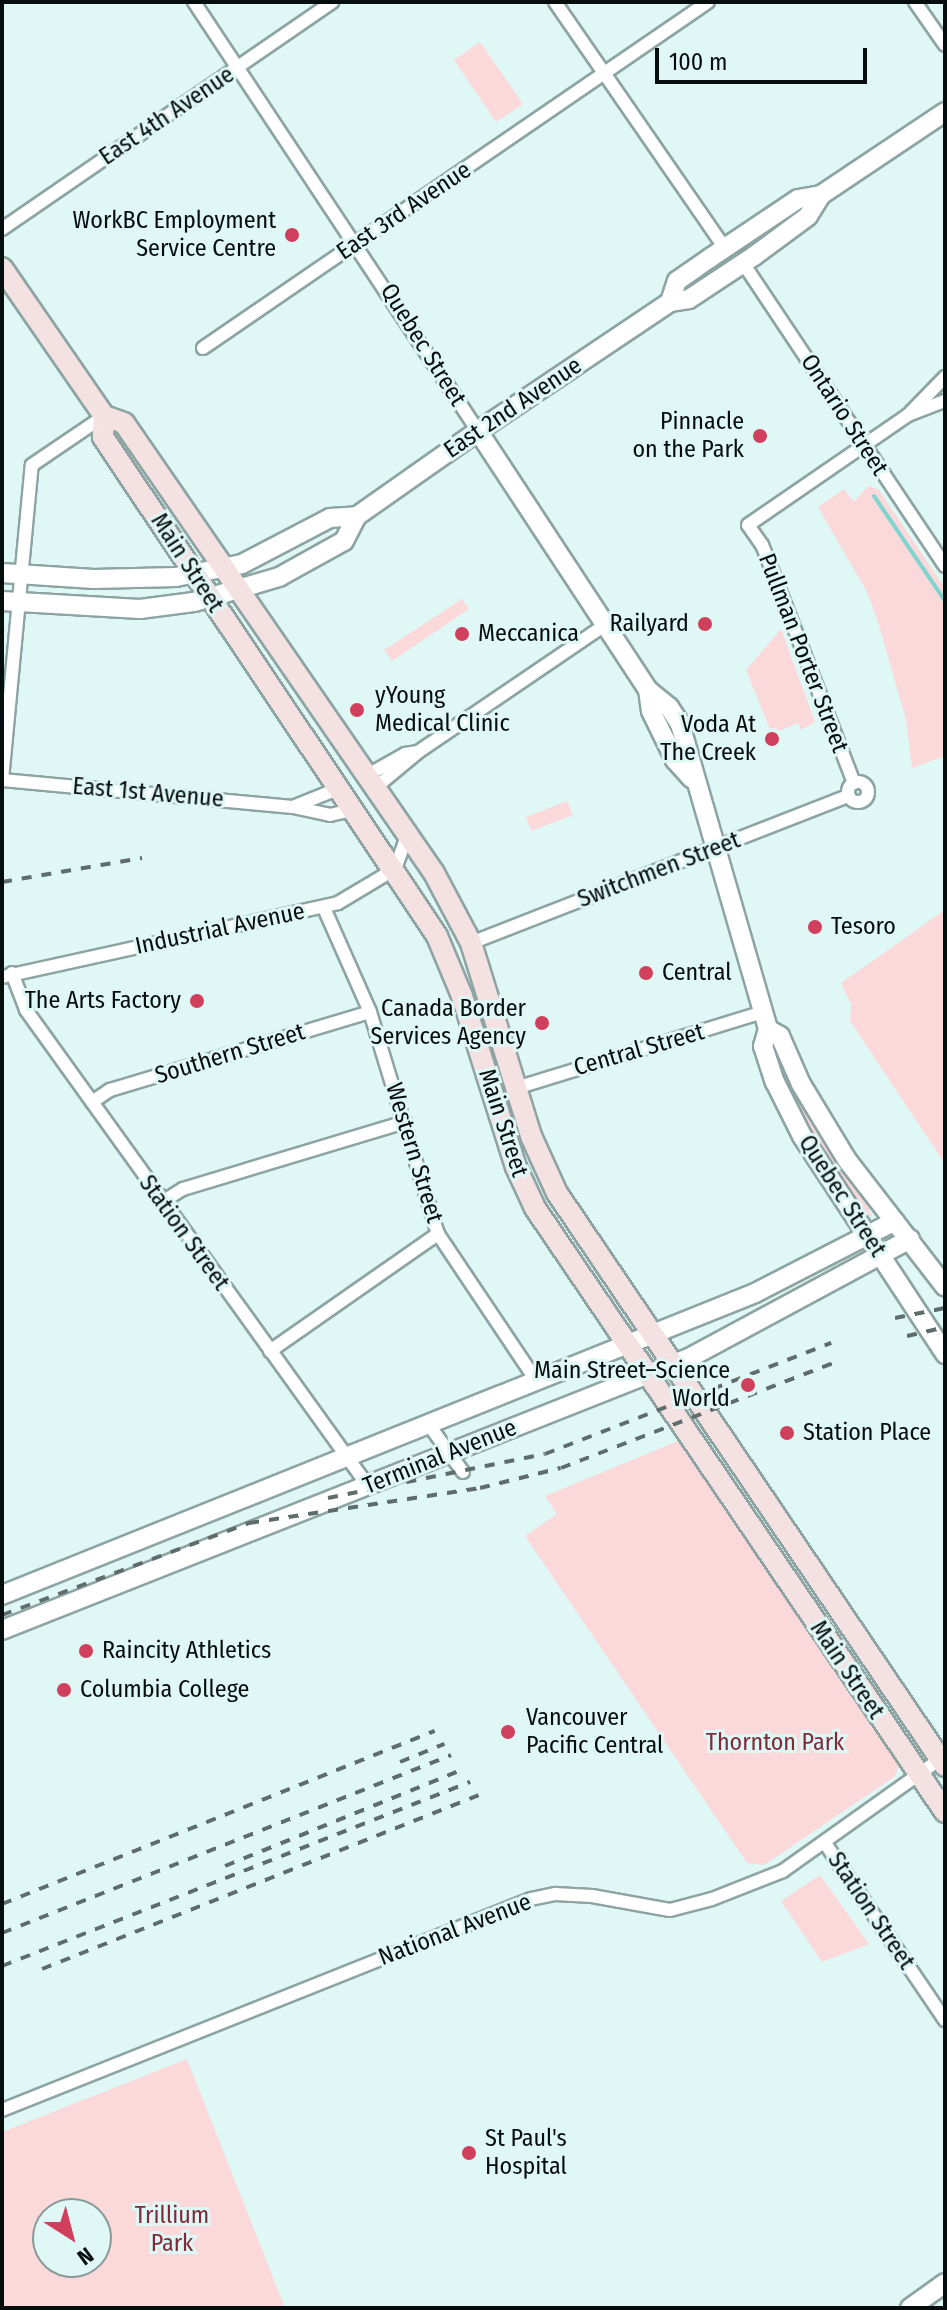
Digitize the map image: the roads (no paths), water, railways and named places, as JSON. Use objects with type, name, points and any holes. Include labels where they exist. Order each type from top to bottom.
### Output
[{"type":"main road","points":[[821,195],[945,112]]},
{"type":"main road","name":"East 2nd Avenue","points":[[670,302],[677,281],[798,199],[821,195]]},
{"type":"main road","name":"East 2nd Avenue","points":[[11,602],[140,609],[210,598],[279,577],[344,541],[357,516],[478,431],[670,302],[689,299],[743,263],[808,216],[821,195]]},
{"type":"main road","name":"Main Street","points":[[2,268],[104,416],[124,423],[408,834],[471,943],[547,1175],[671,1365],[944,1760]]},
{"type":"main road","name":"Main Street","points":[[104,416],[103,437],[395,869],[448,955],[523,1184],[647,1374],[945,1812]]},
{"type":"main road","name":"Quebec Street","points":[[478,431],[648,690],[663,735],[692,779],[766,1020],[763,1046],[785,1105],[945,1354]]},
{"type":"main road","name":"East 2nd Avenue","points":[[2,573],[132,580],[194,573],[223,568],[265,554],[330,518],[357,516]]},
{"type":"main road","name":"Quebec Street","points":[[766,1020],[780,1036],[828,1133],[945,1287]]},
{"type":"main road","name":"Terminal Avenue","points":[[2,1595],[755,1293],[868,1238],[895,1221]]},
{"type":"main road","name":"Terminal Avenue","points":[[2,1630],[671,1365],[910,1239]]},
{"type":"main road","points":[[910,2308],[945,2283]]},
{"type":"street","name":"Quebec Street","points":[[194,2],[357,242],[478,431]]},
{"type":"street","name":"East 4th Avenue","points":[[2,229],[332,2]]},
{"type":"street","points":[[555,2],[725,248]]},
{"type":"street","name":"East 3rd Avenue","points":[[203,348],[708,2]]},
{"type":"street","points":[[915,2],[945,45]]},
{"type":"street","name":"Ontario Street","points":[[743,263],[945,566]]},
{"type":"street","points":[[865,444],[908,415],[945,377]]},
{"type":"street","points":[[908,415],[945,401]]},
{"type":"street","points":[[2,780],[11,602],[22,574],[32,465],[104,416]]},
{"type":"street","name":"Pullman Porter Street","points":[[848,796],[854,802],[866,798],[866,786],[854,783],[762,545],[748,525],[865,444]]},
{"type":"street","points":[[370,782],[606,624]]},
{"type":"street","name":"East 1st Avenue","points":[[2,780],[293,807],[330,815],[355,809]]},
{"type":"street","name":"East 1st Avenue","points":[[293,807],[340,788]]},
{"type":"street","name":"Switchmen Street","points":[[471,943],[848,796]]},
{"type":"street","points":[[395,869],[408,834]]},
{"type":"street","name":"Industrial Avenue","points":[[7,975],[324,908],[395,869]]},
{"type":"street","name":"Western Street","points":[[324,908],[370,1012],[438,1234],[537,1382]]},
{"type":"street","name":"Station Street","points":[[7,975],[26,1010],[368,1486]]},
{"type":"street","name":"Southern Street","points":[[92,1102],[110,1090],[370,1012]]},
{"type":"street","name":"Central Street","points":[[516,1088],[766,1020]]},
{"type":"street","points":[[162,1202],[183,1189],[405,1122]]},
{"type":"street","points":[[270,1351],[438,1234]]},
{"type":"street","points":[[429,1425],[463,1472]]},
{"type":"street","name":"National Avenue","points":[[2,2110],[531,1899],[555,1894],[670,1910],[694,1906],[783,1871],[944,1760]]},
{"type":"street","name":"Station Street","points":[[825,1843],[945,2020]]},
{"type":"waterway","points":[[874,496],[945,601]]},
{"type":"railway","points":[[2,882],[142,858]]},
{"type":"railway","points":[[895,1318],[945,1308]]},
{"type":"railway","points":[[907,1336],[945,1327]]},
{"type":"railway","points":[[328,1498],[545,1454],[831,1343]]},
{"type":"railway","points":[[2,1615],[249,1523],[480,1488],[561,1468],[838,1361]]},
{"type":"railway","points":[[2,1904],[435,1731]]},
{"type":"railway","points":[[400,1762],[444,1744]]},
{"type":"railway","points":[[2,1933],[451,1755]]},
{"type":"railway","points":[[225,1866],[462,1770]]},
{"type":"railway","points":[[2,1966],[470,1782]]},
{"type":"railway","points":[[42,1969],[479,1795]]},
{"type":"place","name":"WorkBC Employment Service Centre","points":[[292,235]]},
{"type":"place","name":"Pinnacle on the Park","points":[[760,436]]},
{"type":"place","name":"Railyard","points":[[705,624]]},
{"type":"place","name":"Meccanica","points":[[462,634]]},
{"type":"place","name":"yYoung Medical Clinic","points":[[357,710]]},
{"type":"place","name":"Voda At The Creek","points":[[772,739]]},
{"type":"place","name":"Tesoro","points":[[815,927]]},
{"type":"place","name":"Central","points":[[646,973]]},
{"type":"place","name":"The Arts Factory","points":[[197,1001]]},
{"type":"place","name":"Canada Border Services Agency","points":[[542,1023]]},
{"type":"place","name":"Main Street–Science World","points":[[748,1385]]},
{"type":"place","name":"Station Place","points":[[787,1433]]},
{"type":"place","name":"Raincity Athletics","points":[[86,1651]]},
{"type":"place","name":"Columbia College","points":[[64,1690]]},
{"type":"place","name":"Vancouver Pacific Central","points":[[508,1732]]},
{"type":"place","name":"St Paul's Hospital","points":[[469,2153]]},
{"type":"park label","name":"Thornton Park","points":[[775,1743]]},
{"type":"park label","name":"Trillium Park","points":[[172,2230]]}]
